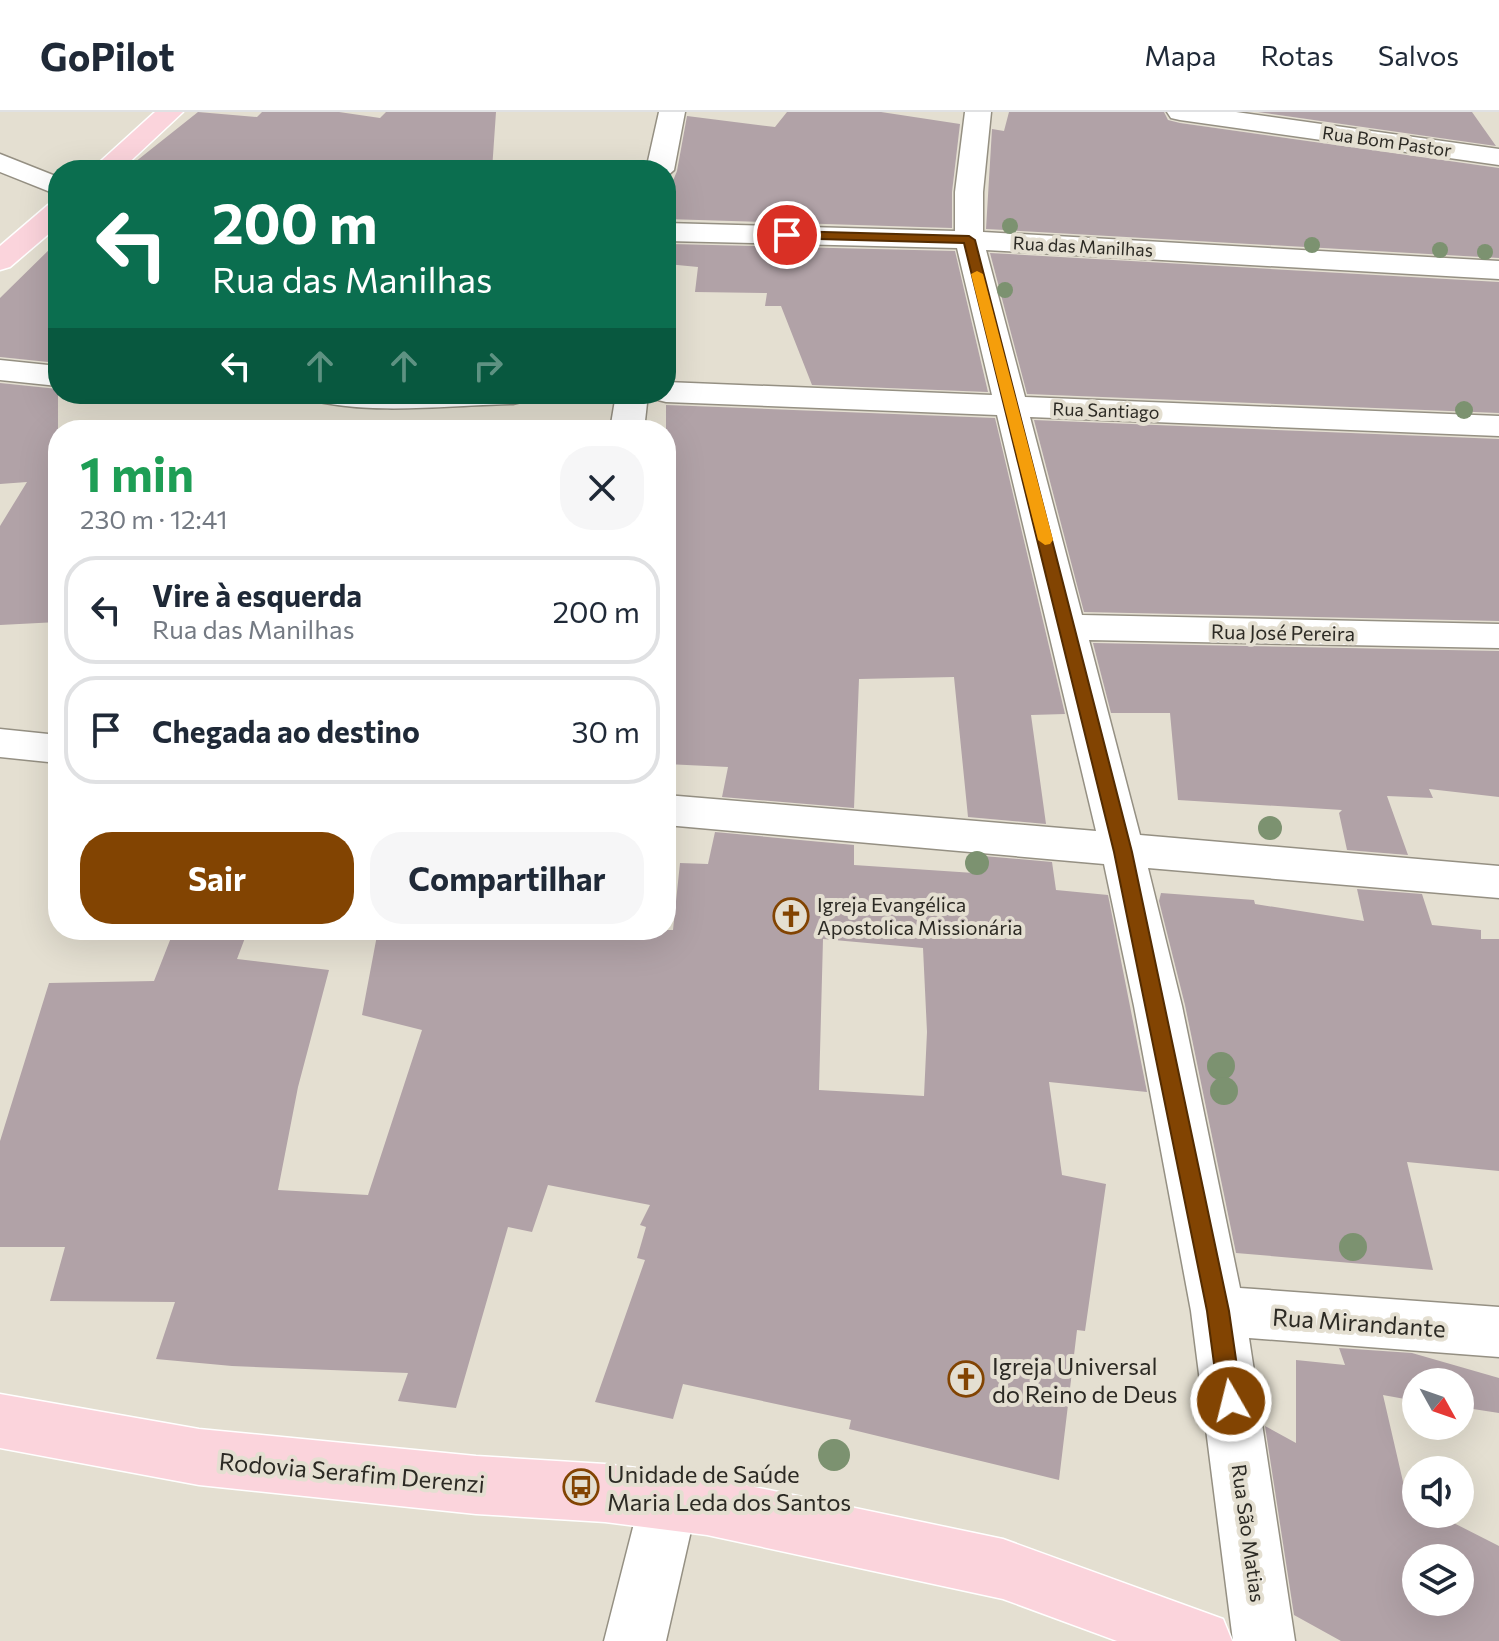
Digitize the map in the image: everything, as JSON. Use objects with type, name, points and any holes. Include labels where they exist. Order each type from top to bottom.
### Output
[{"type":"main road","points":[[116,160],[170,112]]},
{"type":"main road","points":[[0,261],[48,220]]},
{"type":"main road","name":"Rodovia Serafim Derenzi","points":[[0,1421],[199,1457],[688,1503],[1003,1569],[1201,1641]]},
{"type":"street","points":[[662,160],[672,112]]},
{"type":"street","name":"Rua São Matias","points":[[978,112],[969,192],[969,240],[1123,852],[1218,1311],[1264,1641]]},
{"type":"street","name":"Rua Bom Pastor","points":[[1180,112],[1499,157]]},
{"type":"street","points":[[0,162],[48,183]]},
{"type":"street","name":"Rua das Manilhas","points":[[676,232],[969,240],[1499,270]]},
{"type":"street","points":[[0,370],[48,375]]},
{"type":"street","name":"Rua Santiago","points":[[676,392],[1499,426]]},
{"type":"street","name":"Rua José Pereira","points":[[1067,627],[1499,636]]},
{"type":"street","points":[[0,743],[48,748]]},
{"type":"street","points":[[676,811],[1123,852],[1499,882]]},
{"type":"street","name":"Rua Mirandante","points":[[1218,1311],[1499,1332]]},
{"type":"street","points":[[635,1641],[688,1503]]},
{"type":"building","points":[[198,112],[257,117],[262,112],[339,112],[380,118],[386,112],[496,112],[493,160],[138,160]]},
{"type":"building","points":[[787,112],[881,112],[960,124],[952,192],[952,228],[676,219],[676,173],[687,116],[775,127]]},
{"type":"building","points":[[1009,112],[1164,112],[1168,120],[1180,123],[1499,168],[1499,258],[986,229],[992,129],[1004,131]]},
{"type":"building","points":[[1258,112],[1472,112],[1496,146]]},
{"type":"building","points":[[676,244],[955,251],[988,392],[812,385],[781,306],[765,306],[767,293],[695,292],[698,267],[676,265]]},
{"type":"building","points":[[48,251],[48,362],[0,357],[0,298]]},
{"type":"building","points":[[990,253],[1499,282],[1499,413],[1027,394]]},
{"type":"building","points":[[0,383],[48,388],[48,404],[58,404],[58,420],[48,420],[48,623],[0,625],[0,526],[27,482],[0,484]]},
{"type":"building","points":[[666,405],[995,418],[1065,714],[1031,715],[1046,824],[968,817],[954,677],[859,679],[854,808],[722,797],[728,767],[676,764],[676,420],[666,420]]},
{"type":"building","points":[[1034,420],[1499,439],[1499,621],[1084,612]]},
{"type":"building","points":[[1093,643],[1499,651],[1499,797],[1429,789],[1433,798],[1387,796],[1408,855],[1347,850],[1339,813],[1342,810],[1178,800],[1170,713],[1111,713]]},
{"type":"building","points":[[715,832],[854,845],[854,865],[974,873],[972,855],[1052,862],[1056,890],[1108,895],[1147,1092],[1049,1082],[1062,1175],[1106,1184],[1085,1331],[1077,1330],[1059,1480],[849,1429],[851,1420],[683,1384],[673,1419],[595,1402],[645,1260],[637,1258],[646,1227],[640,1225],[650,1205],[548,1185],[532,1232],[508,1227],[456,1408],[398,1401],[408,1373],[232,1366],[156,1359],[175,1302],[50,1301],[65,1247],[0,1247],[0,1141],[49,983],[154,981],[170,940],[244,940],[237,959],[329,970],[298,1087],[278,1190],[368,1195],[422,1030],[362,1015],[376,940],[676,940],[680,863],[708,864]],"holes":[[[823,939],[923,948],[927,1032],[924,1096],[819,1090]]]},
{"type":"building","points":[[1357,889],[1422,894],[1432,925],[1481,930],[1481,939],[1499,939],[1499,1171],[1407,1162],[1433,1270],[1236,1253],[1185,1005],[1159,901],[1161,893],[1254,900],[1255,904],[1364,921]]},
{"type":"building","points":[[1339,1348],[1412,1353],[1464,1368],[1402,1368],[1402,1398],[1383,1395],[1402,1477],[1402,1528],[1464,1528],[1499,1546],[1499,1641],[1341,1641],[1294,1615],[1265,1426],[1296,1443],[1296,1360],[1345,1365]]},
{"type":"building","points":[[1474,1371],[1499,1378],[1499,1413],[1474,1409]]},
{"type":"slow traffic","points":[[977,274],[1045,540]]},
{"type":"place","name":"Igreja Evangélica Apostolica Missionária","points":[[791,916]]},
{"type":"place","name":"Igreja Universal do Reino de Deus","points":[[966,1379]]},
{"type":"place","name":"Unidade de Saúde Maria Leda dos Santos","points":[[581,1487]]},
{"type":"route","points":[[787,235],[969,240],[1123,852],[1158,1006],[1218,1311],[1231,1401]]}]
